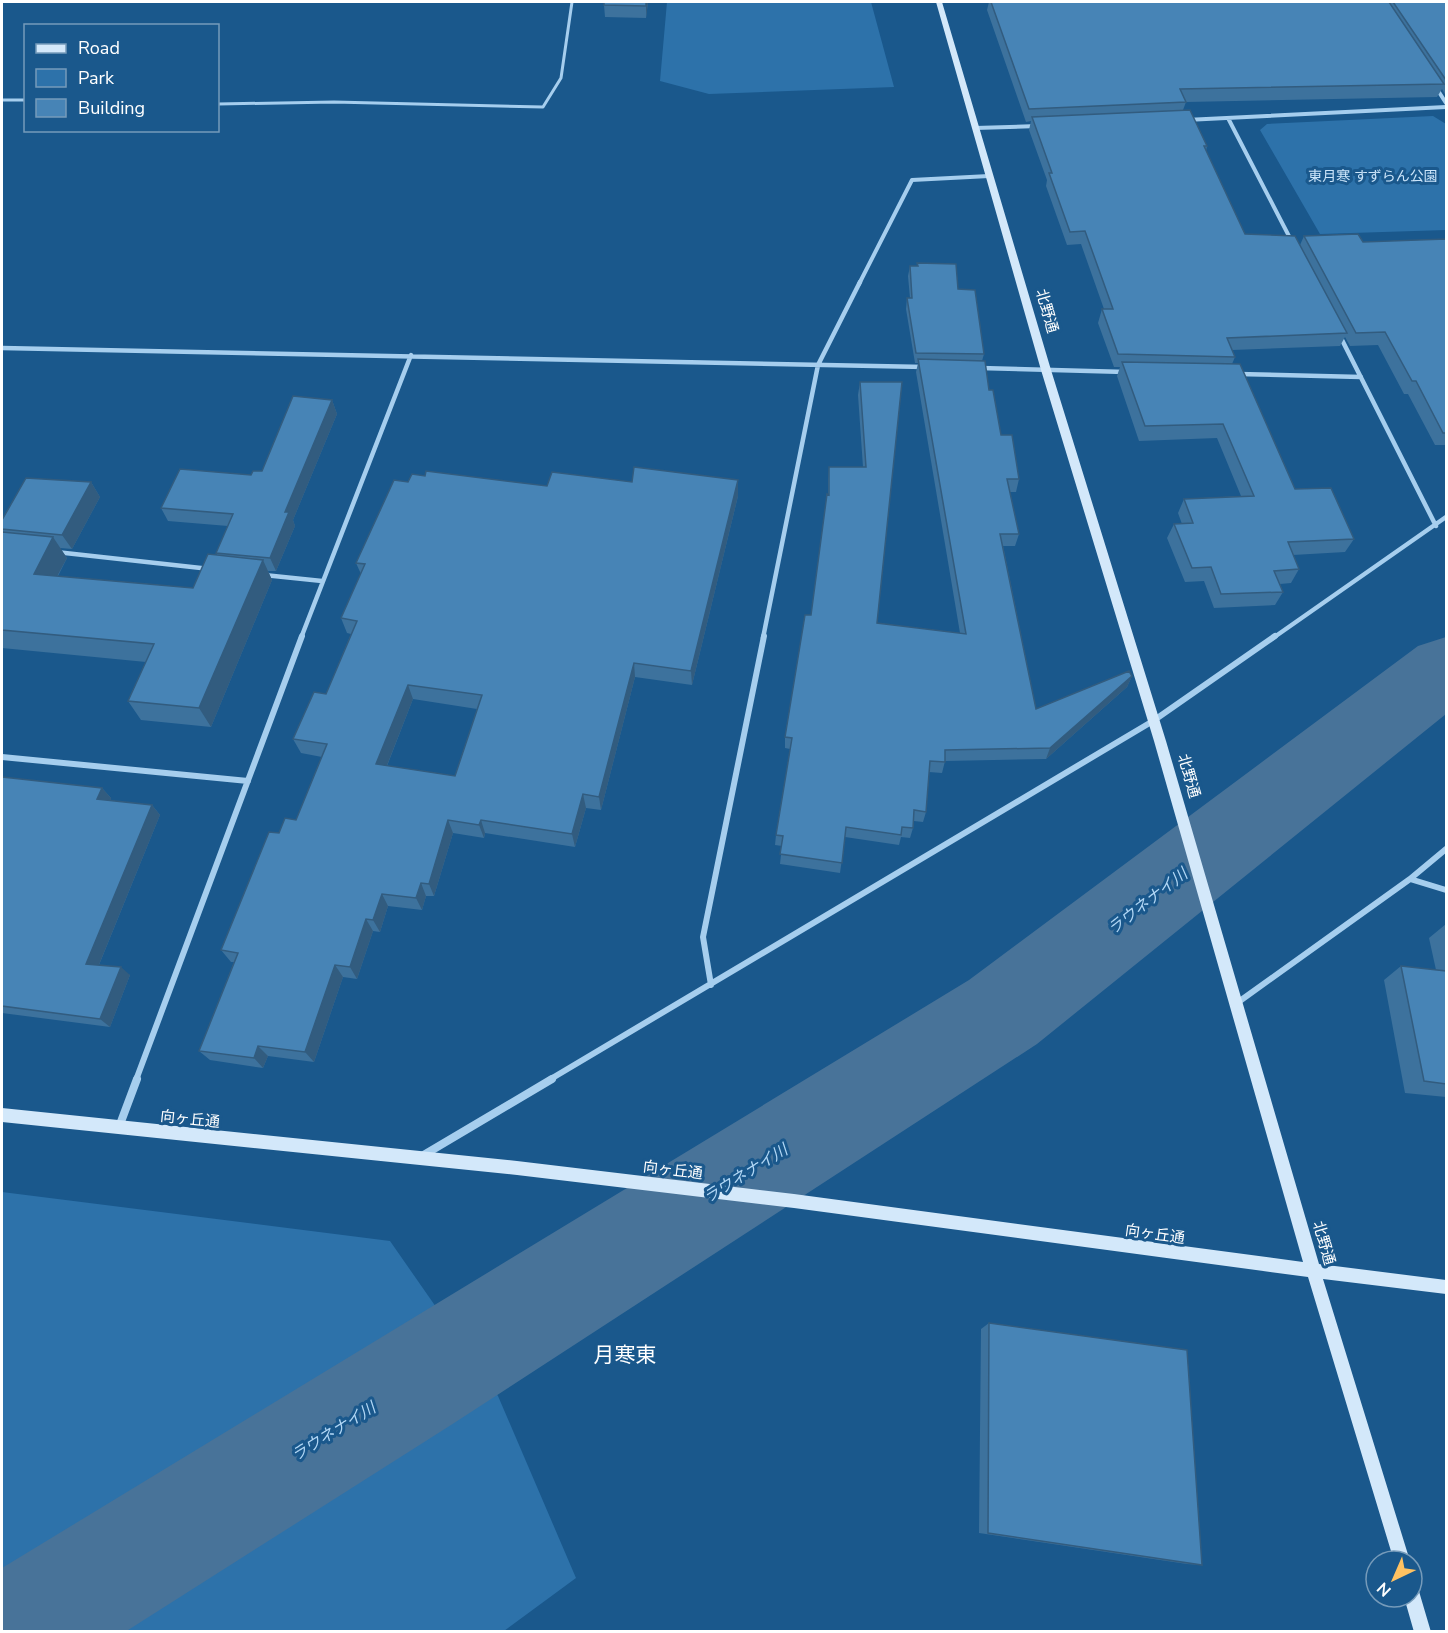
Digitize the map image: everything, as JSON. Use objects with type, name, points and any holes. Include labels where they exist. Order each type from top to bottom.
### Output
[{"type":"street","name":"北野通","points":[[939,2],[1046,370],[1160,741],[1313,1270],[1398,1549]]},
{"type":"street","points":[[1182,120],[1446,105],[1434,85]]},
{"type":"street","points":[[1228,118],[1298,253]]},
{"type":"street","points":[[975,128],[1044,126]]},
{"type":"street","points":[[711,985],[703,937],[818,365],[912,180],[989,176]]},
{"type":"street","points":[[1335,325],[1436,526]]},
{"type":"street","points":[[2,348],[938,368]]},
{"type":"street","points":[[119,1128],[322,581],[411,355]]},
{"type":"street","points":[[974,368],[1128,372]]},
{"type":"street","points":[[1233,374],[1362,377]]},
{"type":"street","points":[[417,1160],[1153,720],[1446,517]]},
{"type":"street","points":[[49,551],[215,569]]},
{"type":"street","points":[[262,574],[322,581]]},
{"type":"street","points":[[2,757],[248,781]]},
{"type":"street","points":[[1237,1003],[1410,879],[1446,849]]},
{"type":"street","points":[[1410,879],[1446,890]]},
{"type":"street","name":"向ヶ丘通","points":[[2,1114],[417,1160],[517,1168],[794,1201],[1174,1253],[1446,1287]]},
{"type":"street","points":[[1416,1609],[1423,1632]]},
{"type":"lane","points":[[219,104],[334,102],[543,107],[561,78],[572,2]]},
{"type":"lane","points":[[2,100],[24,100]]},
{"type":"green space","points":[[667,2],[871,2],[894,87],[709,94],[660,81]]},
{"type":"green space","name":"東月寒 すずらん公園","points":[[1433,116],[1446,124],[1446,230],[1320,234],[1260,130],[1267,124]]},
{"type":"green space","points":[[2,1192],[390,1241],[498,1396],[576,1578],[504,1631],[2,1631]]},
{"type":"building","points":[[604,2],[646,2],[646,6],[604,5]]},
{"type":"building","points":[[991,2],[1389,2],[1444,84],[1180,89],[1186,102],[1029,109]]},
{"type":"building","points":[[1393,2],[1446,2],[1446,80]]},
{"type":"building","points":[[1190,110],[1245,234],[1295,236],[1347,333],[1227,338],[1235,357],[1118,354],[1102,309],[1113,309],[1085,231],[1070,232],[1032,117]]},
{"type":"building","points":[[1358,234],[1363,242],[1446,239],[1446,433],[1443,433],[1416,381],[1412,381],[1385,332],[1356,333],[1304,236]]},
{"type":"building","points":[[917,263],[956,264],[958,289],[975,290],[984,354],[916,353],[907,298],[912,298],[910,266],[918,266]]},
{"type":"building","points":[[918,359],[985,361],[989,390],[993,390],[1001,435],[1012,435],[1019,479],[1007,479],[1019,534],[1000,534],[1036,709],[1129,671],[1132,676],[1050,748],[945,750],[945,762],[930,761],[926,812],[914,810],[913,828],[902,827],[901,835],[846,827],[842,863],[780,854],[783,836],[776,835],[792,738],[785,737],[805,615],[811,615],[827,494],[829,495],[829,467],[866,467],[860,382],[902,382],[877,623],[966,634]]},
{"type":"building","points":[[1122,362],[1240,364],[1295,489],[1331,488],[1354,539],[1288,542],[1299,569],[1274,571],[1283,592],[1221,594],[1211,567],[1192,568],[1174,524],[1193,523],[1184,499],[1254,496],[1223,424],[1145,426]]},
{"type":"building","points":[[293,396],[332,400],[285,512],[289,512],[270,558],[216,553],[233,514],[161,508],[180,469],[251,475],[253,471],[262,471]]},
{"type":"building","points":[[634,467],[738,480],[691,671],[634,663],[599,797],[583,794],[572,834],[481,820],[479,825],[448,820],[429,884],[421,883],[416,898],[382,894],[373,920],[366,919],[350,967],[335,965],[305,1052],[258,1046],[254,1058],[199,1051],[238,953],[221,950],[269,832],[279,833],[285,818],[296,820],[327,744],[293,739],[314,692],[326,694],[357,621],[341,618],[365,564],[356,563],[394,480],[408,482],[412,474],[425,476],[426,471],[547,486],[552,472],[632,482]],"holes":[[[408,685],[482,695],[455,776],[376,764]]]},
{"type":"building","points":[[26,478],[91,482],[62,535],[2,529],[2,520]]},
{"type":"building","points":[[2,532],[53,537],[34,574],[193,588],[208,554],[263,560],[199,708],[128,701],[154,644],[2,630]]},
{"type":"building","points":[[2,777],[102,788],[97,799],[152,805],[86,964],[121,967],[100,1019],[2,1006]]},
{"type":"building","points":[[1401,966],[1446,971],[1446,1084],[1424,1081]]},
{"type":"building","points":[[989,1323],[1187,1350],[1202,1565],[988,1533]]},
{"type":"waterway","name":"ラウネナイ川","points":[[12,1632],[411,1385],[1003,1012],[1446,669]]},
{"type":"district","name":"月寒東","points":[[625,1355]]}]
